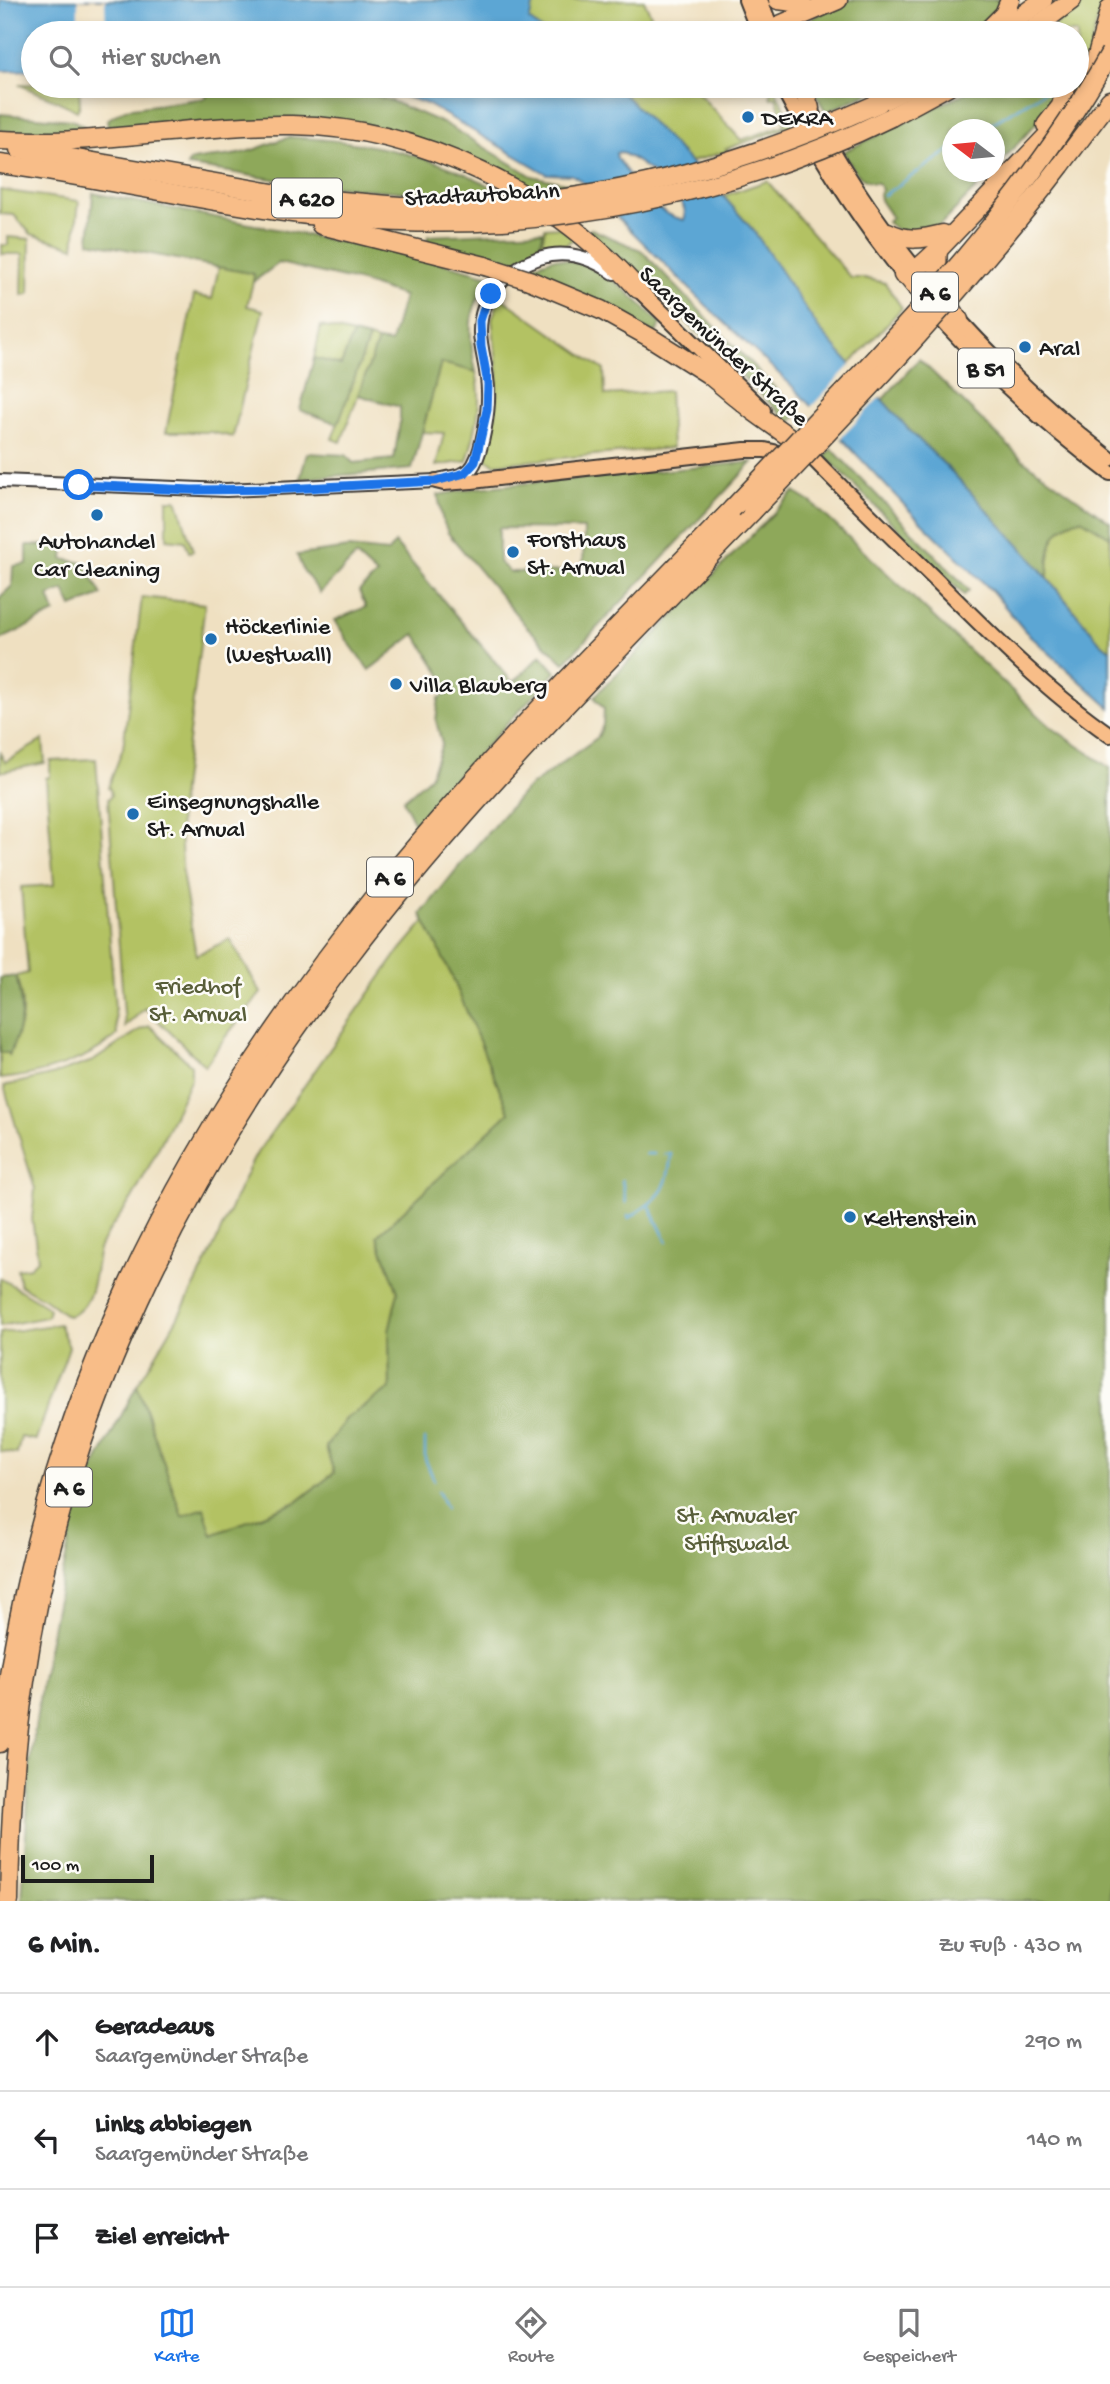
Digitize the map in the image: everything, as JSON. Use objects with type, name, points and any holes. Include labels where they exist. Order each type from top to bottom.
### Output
[{"type":"highway","points":[[778,0],[812,4],[838,0]]},
{"type":"highway","points":[[996,21],[1010,0]]},
{"type":"highway","points":[[1014,21],[1042,0]]},
{"type":"highway","points":[[1044,21],[1072,0]]},
{"type":"highway","points":[[781,21],[812,4]]},
{"type":"highway","points":[[803,21],[812,4]]},
{"type":"highway","points":[[1089,79],[1098,59],[1110,8]]},
{"type":"highway","name":"A 6","points":[[1089,88],[1110,53]]},
{"type":"highway","points":[[805,98],[810,108]]},
{"type":"highway","name":"Stadtautobahn","points":[[885,110],[898,98]]},
{"type":"highway","name":"Stadtautobahn","points":[[116,174],[308,198],[400,206],[502,213],[594,211],[684,193],[803,156],[885,110],[916,98]]},
{"type":"highway","points":[[959,320],[940,289],[936,269],[941,242],[1055,116],[1063,98]]},
{"type":"highway","points":[[910,270],[1065,117],[1079,98]]},
{"type":"highway","name":"A 6","points":[[0,1743],[8,1677],[29,1572],[56,1468],[87,1380],[114,1314],[184,1172],[250,1081],[300,994],[379,891],[466,789],[562,698],[732,509],[869,365],[982,237],[1061,134],[1083,98]]},
{"type":"highway","name":"A 6","points":[[589,669],[752,512],[881,376],[978,268],[1110,100]]},
{"type":"highway","points":[[0,140],[70,157],[119,136],[239,126],[292,125],[353,131],[407,144],[482,172],[521,194],[578,235],[638,289]]},
{"type":"highway","name":"Stadtautobahn","points":[[0,146],[70,157],[116,174],[260,209],[374,221],[461,223],[502,213]]},
{"type":"highway","name":"Stadtautobahn","points":[[0,163],[70,157]]},
{"type":"highway","points":[[260,209],[485,266],[601,310],[708,374],[752,411],[799,444]]},
{"type":"highway","points":[[888,232],[903,238],[941,242]]},
{"type":"highway","name":"A 6","points":[[9,1901],[11,1813],[25,1679],[43,1584],[73,1470],[103,1385],[151,1274],[201,1179],[236,1102]]},
{"type":"main road","points":[[746,0],[759,21]]},
{"type":"main road","points":[[760,0],[764,21]]},
{"type":"main road","name":"B 51","points":[[789,98],[829,169],[910,270],[1010,372],[1110,459]]},
{"type":"main road","name":"B 51","points":[[810,108],[863,198],[888,232],[951,333],[1014,394],[1110,473]]},
{"type":"main road","name":"Saargemünder Straße","points":[[638,289],[1022,663],[1059,696],[1110,735]]},
{"type":"main road","points":[[436,481],[454,483],[765,450],[785,454],[812,466],[861,508]]},
{"type":"street","name":"Saargemünder Straße","points":[[475,462],[488,392],[480,321],[486,302],[500,283],[515,269],[542,257],[572,255],[594,261],[638,289]]},
{"type":"street","points":[[0,481],[226,490],[436,481],[465,473],[475,462],[485,471],[503,477]]},
{"type":"green space","points":[[535,0],[644,0],[654,21],[530,21]]},
{"type":"green space","points":[[848,0],[1004,0],[986,21],[810,21]]},
{"type":"green space","points":[[1087,0],[1103,0],[1089,54],[1089,21],[1060,21]]},
{"type":"green space","points":[[50,98],[80,98],[77,111]]},
{"type":"green space","points":[[206,98],[382,98],[447,125],[532,176],[574,185],[525,190],[368,128],[109,131],[107,120],[125,109]]},
{"type":"green space","points":[[703,98],[741,140],[785,125],[776,98],[779,98],[794,125],[726,149],[728,151],[690,162],[628,99]]},
{"type":"green space","points":[[818,98],[858,98],[826,112]]},
{"type":"green space","points":[[954,98],[1054,98],[1048,110],[1005,158],[1005,119],[942,119],[942,182],[982,182],[936,229],[902,234],[887,222],[892,218],[880,200],[879,194],[882,190],[878,183],[866,181],[853,168],[843,152]]},
{"type":"green space","points":[[1072,98],[1086,98],[1087,109],[1073,129]]},
{"type":"green space","points":[[0,114],[72,120],[83,125],[85,133],[0,131]]},
{"type":"green space","points":[[290,137],[345,142],[399,152],[451,168],[501,192],[444,193],[358,188],[187,166],[190,161],[239,154]]},
{"type":"green space","points":[[767,181],[851,278],[885,283],[902,308],[850,364],[819,329],[754,231],[723,196]]},
{"type":"green space","points":[[0,190],[79,201],[74,247],[31,234],[14,215],[0,214]]},
{"type":"green space","points":[[93,193],[427,259],[493,277],[477,300],[471,322],[471,346],[476,372],[441,363],[412,469],[300,479],[307,453],[346,455],[353,463],[394,459],[400,407],[358,395],[378,341],[391,343],[404,296],[361,282],[279,263],[253,282],[254,274],[89,242]]},
{"type":"green space","points":[[559,227],[574,238],[562,248],[534,253],[542,243],[545,228]]},
{"type":"green space","points":[[591,229],[641,250],[799,413],[790,423],[647,283],[588,232]]},
{"type":"green space","points":[[543,231],[535,249],[503,267],[427,244],[428,236]]},
{"type":"green space","points":[[8,237],[30,239],[29,294],[22,295],[23,254],[2,254],[2,245],[8,245]]},
{"type":"green space","points":[[555,258],[588,266],[614,281],[661,324],[655,334],[519,270]]},
{"type":"green space","points":[[219,266],[255,274],[247,306],[263,310],[233,437],[211,432],[166,432],[194,295],[212,299]]},
{"type":"green space","points":[[500,297],[604,370],[605,395],[669,391],[672,448],[494,464],[485,458],[495,417],[498,374],[492,319]]},
{"type":"green space","points":[[321,326],[353,334],[341,365],[314,358]]},
{"type":"green space","points":[[353,334],[369,338],[338,424],[300,410],[314,358],[341,365]]},
{"type":"green space","points":[[369,338],[378,341],[341,442],[332,439]]},
{"type":"green space","points":[[919,359],[1023,460],[1110,522],[1110,537],[1081,519],[1063,527],[1053,541],[1048,578],[882,400]]},
{"type":"green space","points":[[441,362],[476,372],[479,406],[467,461],[436,466],[444,433],[422,432]]},
{"type":"green space","points":[[832,449],[969,590],[964,595],[825,456]]},
{"type":"green space","points":[[753,462],[564,663],[526,626],[448,533],[438,495],[475,488]],"holes":[[[499,528],[584,529],[583,571],[510,572],[499,562]]]},
{"type":"green space","name":"St. Arnualer Stiftswald","points":[[794,492],[812,503],[1051,727],[1110,768],[1110,1901],[22,1901],[30,1763],[42,1680],[77,1501],[137,1385],[182,1516],[204,1508],[212,1535],[297,1502],[334,1473],[326,1447],[346,1419],[390,1388],[389,1331],[398,1292],[377,1236],[509,1112],[451,974],[421,914],[525,790],[598,737],[603,725],[604,708],[594,697]]},
{"type":"green space","points":[[167,500],[178,502],[193,551],[189,552],[185,541],[167,539]]},
{"type":"green space","points":[[1081,518],[1110,537],[1110,650],[1100,642],[1048,578],[1052,539],[1067,522]]},
{"type":"green space","points":[[395,543],[513,683],[541,655],[556,672],[415,824],[403,800],[430,777],[442,744],[436,721],[439,698],[452,692],[415,634],[369,670],[335,620],[366,607],[359,591],[377,575],[356,556],[320,593],[303,570],[297,555],[349,548],[388,552]]},
{"type":"green space","points":[[27,545],[64,548],[63,559],[84,563],[102,595],[72,607],[64,590],[49,596],[55,613],[0,640],[0,597],[12,586],[13,566],[27,564]]},
{"type":"green space","name":"Friedhof St. Arnual","points":[[142,597],[205,604],[179,815],[183,878],[196,955],[230,939],[261,993],[205,1066],[145,1008],[125,1027],[108,799],[111,796],[108,788],[123,748]]},
{"type":"green space","points":[[43,740],[45,763],[0,772],[0,753],[5,762]]},
{"type":"green space","points":[[96,759],[117,1035],[92,1052],[62,1066],[30,1075],[0,1079],[0,1053],[9,1052],[18,1033],[22,1015],[16,976],[28,973],[21,887],[54,885],[46,778],[50,777],[50,761]]},
{"type":"green space","points":[[425,921],[451,974],[510,1112],[377,1236],[398,1292],[389,1331],[390,1388],[346,1419],[326,1447],[334,1473],[297,1502],[212,1535],[182,1516],[137,1385],[194,1286],[257,1153],[397,954]]},
{"type":"green space","points":[[16,976],[21,1016],[9,1056],[9,1053],[0,1053],[0,978]]},
{"type":"green space","points":[[150,1026],[191,1065],[191,1078],[132,1198],[100,1246],[88,1299],[76,1313],[67,1316],[20,1285],[17,1269],[30,1267],[38,1259],[32,1219],[35,1189],[4,1086],[55,1074],[93,1061],[141,1029]]},
{"type":"green space","points":[[0,1278],[45,1305],[49,1309],[47,1317],[0,1326]]},
{"type":"green space","points":[[59,1324],[69,1347],[36,1440],[21,1437],[17,1454],[0,1451],[0,1333]]},
{"type":"water","points":[[0,0],[535,0],[530,21],[21,21],[21,70],[0,71]]},
{"type":"water","points":[[409,98],[628,98],[754,231],[819,329],[911,432],[1029,556],[1100,642],[1110,650],[1110,708],[1025,631],[993,592],[908,509],[791,385],[580,180],[572,175],[547,174],[427,104]],"holes":[[[616,153],[628,156],[651,171],[680,201],[685,211],[684,220],[653,204],[637,187]]]},
{"type":"pier","points":[[78,0],[105,0],[106,21],[78,21]]},
{"type":"pier","points":[[853,362],[882,395],[839,440],[809,409]]},
{"type":"waterway","points":[[1000,119],[1034,98]]},
{"type":"waterway","points":[[884,195],[942,155]]},
{"type":"waterway","points":[[646,1154],[654,1154]]},
{"type":"waterway","points":[[628,1215],[629,1218],[655,1199],[665,1185],[671,1154],[665,1154]]},
{"type":"waterway","points":[[622,1180],[626,1203]]},
{"type":"waterway","points":[[649,1205],[667,1242]]},
{"type":"waterway","points":[[425,1439],[425,1459],[434,1480]]},
{"type":"waterway","points":[[438,1491],[446,1508]]},
{"type":"place","name":"DEKRA","points":[[748,117]]},
{"type":"place","name":"Aral","points":[[1025,347]]},
{"type":"place","name":"Autohandel Car Cleaning","points":[[97,515]]},
{"type":"place","name":"Forsthaus St. Arnual","points":[[513,552]]},
{"type":"place","name":"Höckerlinie (Westwall)","points":[[211,639]]},
{"type":"place","name":"Villa Blauberg","points":[[396,684]]},
{"type":"place","name":"Einsegnungshalle St. Arnual","points":[[133,814]]},
{"type":"place","name":"Keltenstein","points":[[850,1217]]},
{"type":"route","points":[[79,485],[192,490],[286,489],[436,481],[465,473],[471,470],[475,462],[487,410],[488,384],[481,346],[480,321],[491,294]]}]
